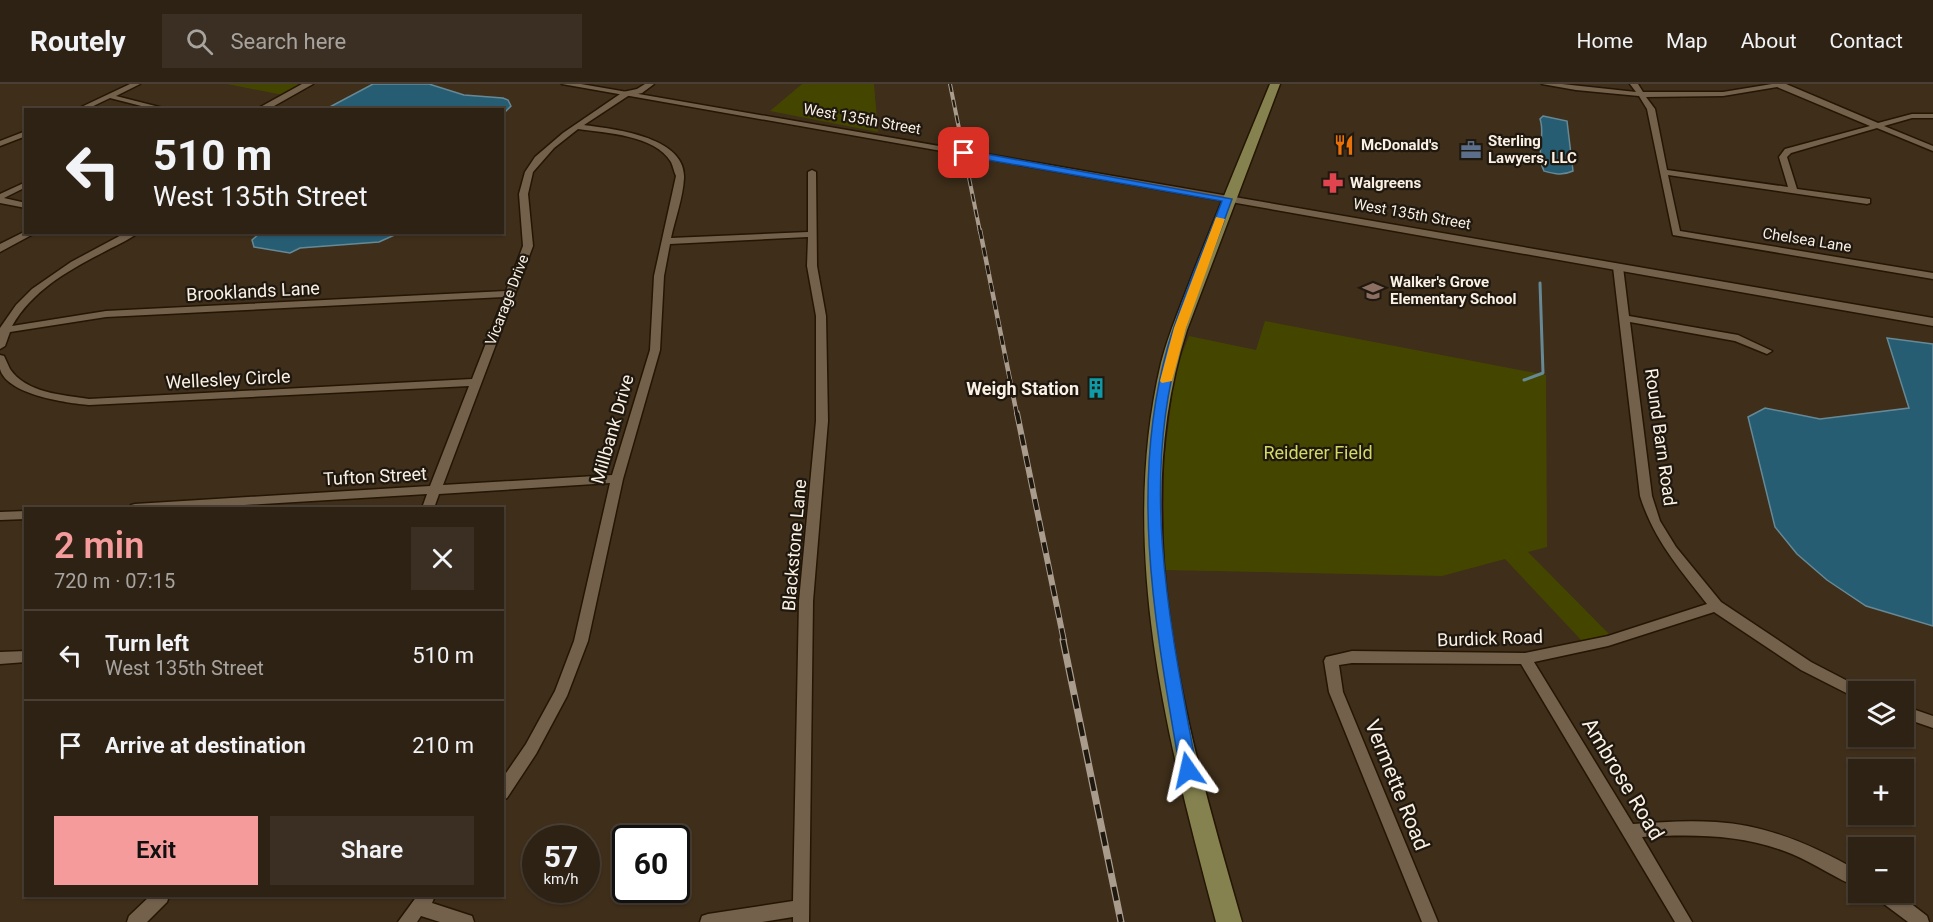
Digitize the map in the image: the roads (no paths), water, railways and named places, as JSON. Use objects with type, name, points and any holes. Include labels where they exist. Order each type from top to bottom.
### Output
[{"type":"main road","points":[[1229,922],[1193,791],[1172,688],[1161,615],[1153,518],[1154,473],[1162,398],[1169,364],[1227,199],[1275,84]]},
{"type":"street","points":[[82,108],[136,84]]},
{"type":"street","points":[[263,108],[309,84]]},
{"type":"street","points":[[277,108],[323,84]]},
{"type":"street","name":"West 135th Street","points":[[566,84],[1933,322]]},
{"type":"street","name":"Vicarage Drive","points":[[626,94],[627,89],[635,84]]},
{"type":"street","name":"Vicarage Drive","points":[[428,507],[528,246],[530,232],[524,188],[527,174],[537,158],[579,127],[626,94],[639,92],[650,84]]},
{"type":"street","points":[[1546,84],[1643,96],[1706,95],[1779,84],[1933,149]]},
{"type":"street","points":[[1634,84],[1651,109],[1663,172],[1867,201]]},
{"type":"street","points":[[109,96],[160,108]]},
{"type":"street","points":[[1794,192],[1783,158],[1788,152],[1912,116],[1933,116]]},
{"type":"street","name":"Millbank Drive","points":[[504,790],[531,749],[562,692],[581,640],[617,479],[655,350],[659,276],[680,176],[677,164],[670,153],[641,138],[579,127]]},
{"type":"street","points":[[0,144],[24,134]]},
{"type":"street","name":"Blackstone Lane","points":[[800,915],[806,601],[822,422],[821,316],[814,286],[811,234],[812,172]]},
{"type":"street","name":"Chelsea Lane","points":[[1663,172],[1676,233],[1933,276]]},
{"type":"street","points":[[0,198],[24,185]]},
{"type":"street","points":[[0,198],[24,205]]},
{"type":"street","points":[[0,240],[24,228]]},
{"type":"street","points":[[0,249],[28,234]]},
{"type":"street","points":[[0,346],[2,331],[15,311],[55,277],[130,234]]},
{"type":"street","points":[[667,241],[811,234]]},
{"type":"street","name":"Round Barn Road","points":[[1618,267],[1646,496],[1654,521],[1672,550],[1716,606],[1806,666],[1848,688]]},
{"type":"street","name":"Brooklands Lane","points":[[2,331],[106,314],[509,294]]},
{"type":"street","points":[[1626,318],[1738,338],[1767,351]]},
{"type":"street","name":"Wellesley Circle","points":[[0,358],[3,370],[21,385],[54,397],[89,402],[475,382]]},
{"type":"street","name":"Tufton Street","points":[[153,507],[617,479]]},
{"type":"street","points":[[0,516],[24,515]]},
{"type":"street","name":"Burdick Road","points":[[1331,661],[1352,657],[1525,659],[1608,641],[1716,606]]},
{"type":"street","points":[[0,658],[24,656]]},
{"type":"street","name":"Ambrose Road","points":[[1525,659],[1684,922]]},
{"type":"street","name":"Vermette Road","points":[[1331,661],[1336,692],[1430,922]]},
{"type":"street","points":[[1914,715],[1933,722]]},
{"type":"street","points":[[1630,831],[1686,827],[1730,830],[1771,840],[1848,873]]},
{"type":"street","points":[[135,922],[160,897]]},
{"type":"street","points":[[406,922],[423,901],[466,922]]},
{"type":"street","points":[[1896,903],[1920,922]]},
{"type":"street","points":[[708,922],[800,915]]},
{"type":"water","points":[[373,84],[429,84],[464,95],[503,98],[508,100],[511,106],[504,113],[504,108],[328,108]]},
{"type":"water","points":[[1543,116],[1567,121],[1573,171],[1558,174],[1544,171],[1540,158],[1542,125],[1540,119]]},
{"type":"water","points":[[259,234],[397,234],[379,242],[300,248],[290,253],[254,247],[252,240]]},
{"type":"water","points":[[1887,338],[1933,344],[1933,626],[1866,606],[1827,580],[1797,554],[1775,527],[1748,417],[1765,408],[1820,419],[1909,408]]},
{"type":"waterway","points":[[1524,380],[1543,373],[1540,283]]},
{"type":"railway","points":[[950,84],[980,232]]},
{"type":"railway","points":[[980,230],[1017,415]]},
{"type":"railway","points":[[1017,413],[1064,641]]},
{"type":"railway","points":[[1063,640],[1121,922]]},
{"type":"place","name":"McDonald's","points":[[1344,145]]},
{"type":"place","name":"Sterling Lawyers, LLC","points":[[1471,150]]},
{"type":"place","name":"Walgreens","points":[[1333,183]]},
{"type":"place","name":"Walker's Grove Elementary School","points":[[1373,291]]},
{"type":"place","name":"Weigh Station","points":[[1096,388]]},
{"type":"park label","name":"Reiderer Field","points":[[1318,452]]}]
